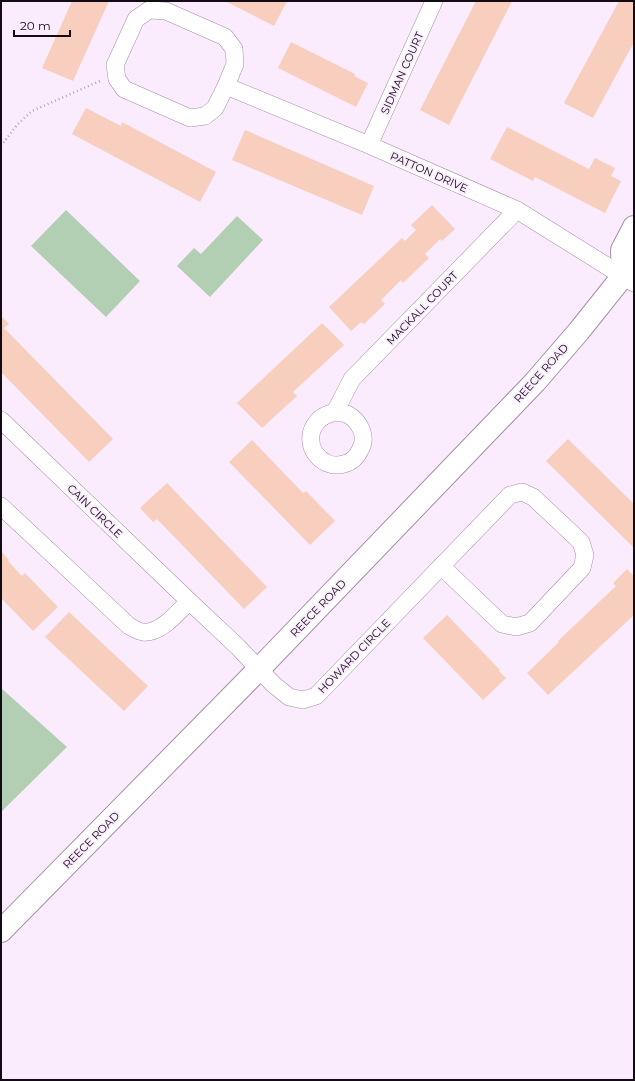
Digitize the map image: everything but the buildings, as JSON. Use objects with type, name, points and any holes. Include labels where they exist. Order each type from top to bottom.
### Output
[{"type":"main road","points":[[630,274],[622,250],[634,227]]},
{"type":"main road","name":"REECE ROAD","points":[[1,931],[259,669],[535,382],[630,274]]},
{"type":"street","name":"SIDMAN COURT","points":[[369,145],[434,1]]},
{"type":"street","points":[[149,10],[166,10],[225,37],[234,49],[236,64],[226,86],[215,108],[204,116],[190,118],[124,89],[117,79],[115,65],[136,19],[149,10]]},
{"type":"street","name":"PATTON DRIVE","points":[[226,86],[369,145],[517,210],[630,274]]},
{"type":"street","name":"MACKALL COURT","points":[[335,412],[352,379],[517,210]]},
{"type":"street","name":"CAIN CIRCLE","points":[[1,420],[238,647],[259,669]]},
{"type":"street","name":"HOWARD CIRCLE","points":[[259,669],[289,697],[303,700],[316,696],[441,566],[510,495],[522,492],[533,497],[581,542],[585,555],[582,568],[530,623],[516,627],[502,624],[441,566]]},
{"type":"street","points":[[1,506],[129,626],[143,632],[157,630],[170,620],[189,601]]},
{"type":"path","points":[[1,146],[17,125],[32,111],[100,81]]},
{"type":"green space","points":[[66,210],[140,281],[106,317],[31,246]]},
{"type":"green space","points":[[237,216],[263,240],[210,297],[177,266],[194,248],[201,254]]},
{"type":"green space","points":[[1,688],[67,747],[1,812]]}]
